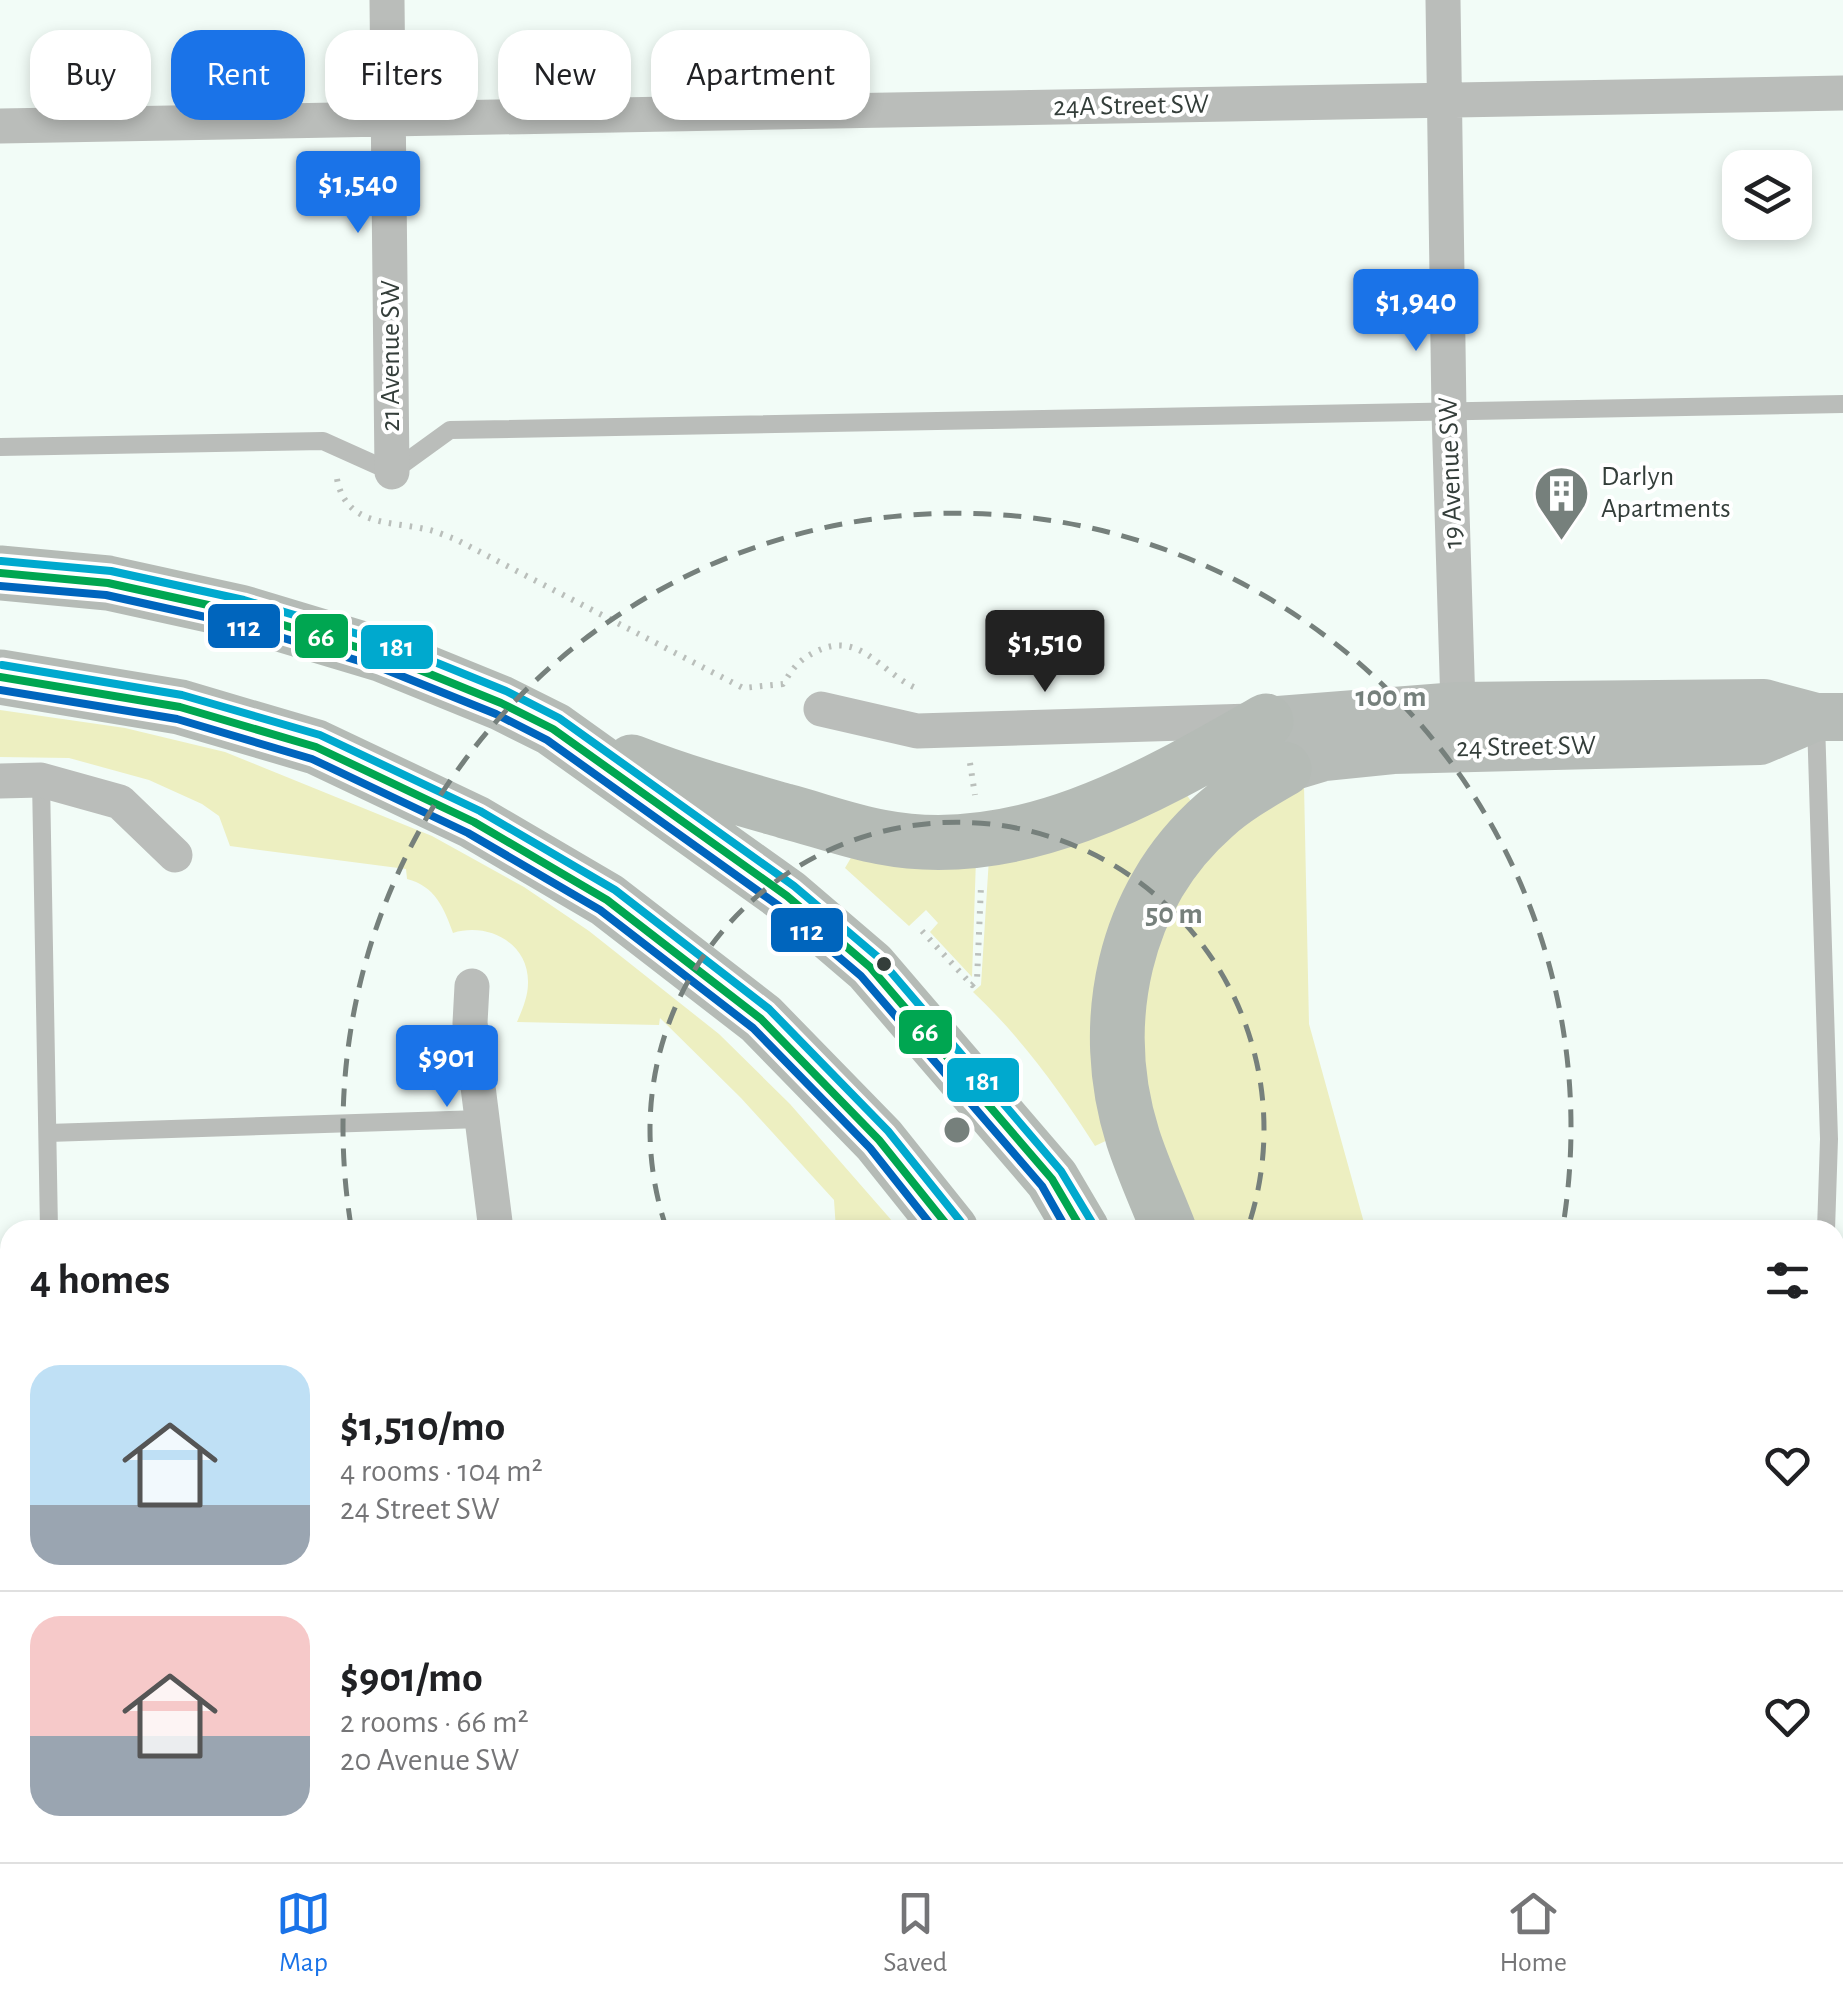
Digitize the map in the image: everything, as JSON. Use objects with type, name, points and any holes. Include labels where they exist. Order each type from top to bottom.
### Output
[{"type":"highway","points":[[0,574],[108,584],[240,612],[383,655],[687,784],[882,838],[934,842],[980,840],[1023,832],[1275,745]]},
{"type":"highway","points":[[0,676],[180,707],[316,747],[474,822],[607,900],[761,1019],[879,1140],[943,1220]]},
{"type":"highway","points":[[553,730],[787,896],[870,967],[1052,1179],[1076,1220]]},
{"type":"highway","points":[[1166,1220],[1132,1136],[1121,1080],[1116,1026],[1122,971],[1155,886],[1180,851],[1275,745]]},
{"type":"street","name":"21 Avenue SW","points":[[387,0],[388,30]]},
{"type":"street","name":"19 Avenue SW","points":[[1443,0],[1458,706]]},
{"type":"street","name":"24A Street SW","points":[[478,116],[1843,93]]},
{"type":"street","name":"24A Street SW","points":[[0,126],[325,119]]},
{"type":"street","name":"21 Avenue SW","points":[[389,120],[392,472]]},
{"type":"street","name":"24 Street SW","points":[[1275,745],[1458,706],[1764,703],[1830,717]]},
{"type":"street","name":"24 Street SW","points":[[821,709],[918,731],[1275,745],[1324,756],[1394,750],[1760,741],[1830,717]]},
{"type":"street","points":[[0,781],[42,780],[120,802],[175,856]]},
{"type":"street","points":[[472,986],[470,1023],[495,1220]]},
{"type":"lane","points":[[0,447],[323,441],[392,472],[450,430],[1843,404]]},
{"type":"lane","points":[[1827,1220],[1835,1107],[1830,717]]},
{"type":"lane","points":[[42,780],[50,1220]]},
{"type":"lane","points":[[48,1133],[481,1120]]},
{"type":"path","points":[[337,475],[343,497],[364,517],[456,539],[743,688],[783,684],[795,664],[836,643],[855,647],[900,680],[928,693]]},
{"type":"path","points":[[968,752],[975,801]]},
{"type":"path","points":[[922,931],[972,986],[977,980],[981,877]]},
{"type":"green space","points":[[0,710],[125,728],[225,752],[432,836],[524,887],[589,931],[719,1034],[790,1104],[891,1220],[835,1220],[834,1200],[741,1098],[660,1018],[659,1025],[517,1022],[528,988],[522,957],[492,933],[453,933],[437,899],[425,887],[407,879],[406,869],[230,846],[219,816],[149,780],[69,758],[0,757]]},
{"type":"green space","points":[[1304,785],[1309,1024],[1363,1220],[1190,1220],[1160,1143],[1143,1070],[1144,995],[1169,911],[1229,830]]},
{"type":"green space","points":[[1182,788],[1193,804],[1183,813],[1114,1137],[1095,1146],[1039,1065],[973,992],[981,985],[989,858]]},
{"type":"green space","points":[[856,849],[976,859],[972,977],[930,932],[938,923],[926,910],[909,926],[845,868]]},
{"type":"transit line","name":"181","points":[[1,561],[111,571],[244,600],[388,643],[506,691],[559,718],[794,886],[879,958],[1061,1171],[1091,1220]]},
{"type":"transit line","name":"66","points":[[0,573],[108,583],[240,612],[383,655],[501,703],[553,729],[787,896],[870,967],[1052,1179],[1076,1220]]},
{"type":"transit line","name":"112","points":[[0,586],[106,595],[237,624],[379,667],[496,714],[547,740],[779,906],[861,976],[1042,1186],[1061,1220]]},
{"type":"transit line","name":"181","points":[[2,665],[182,695],[320,735],[480,811],[615,890],[769,1009],[888,1131],[959,1220]]},
{"type":"transit line","name":"66","points":[[0,677],[180,707],[316,747],[474,822],[607,900],[761,1019],[879,1140],[943,1220]]},
{"type":"transit line","name":"112","points":[[0,690],[177,719],[312,759],[468,833],[600,910],[753,1028],[870,1148],[927,1220]]},
{"type":"place","name":"Darlyn Apartments","points":[[1562,542]]}]
